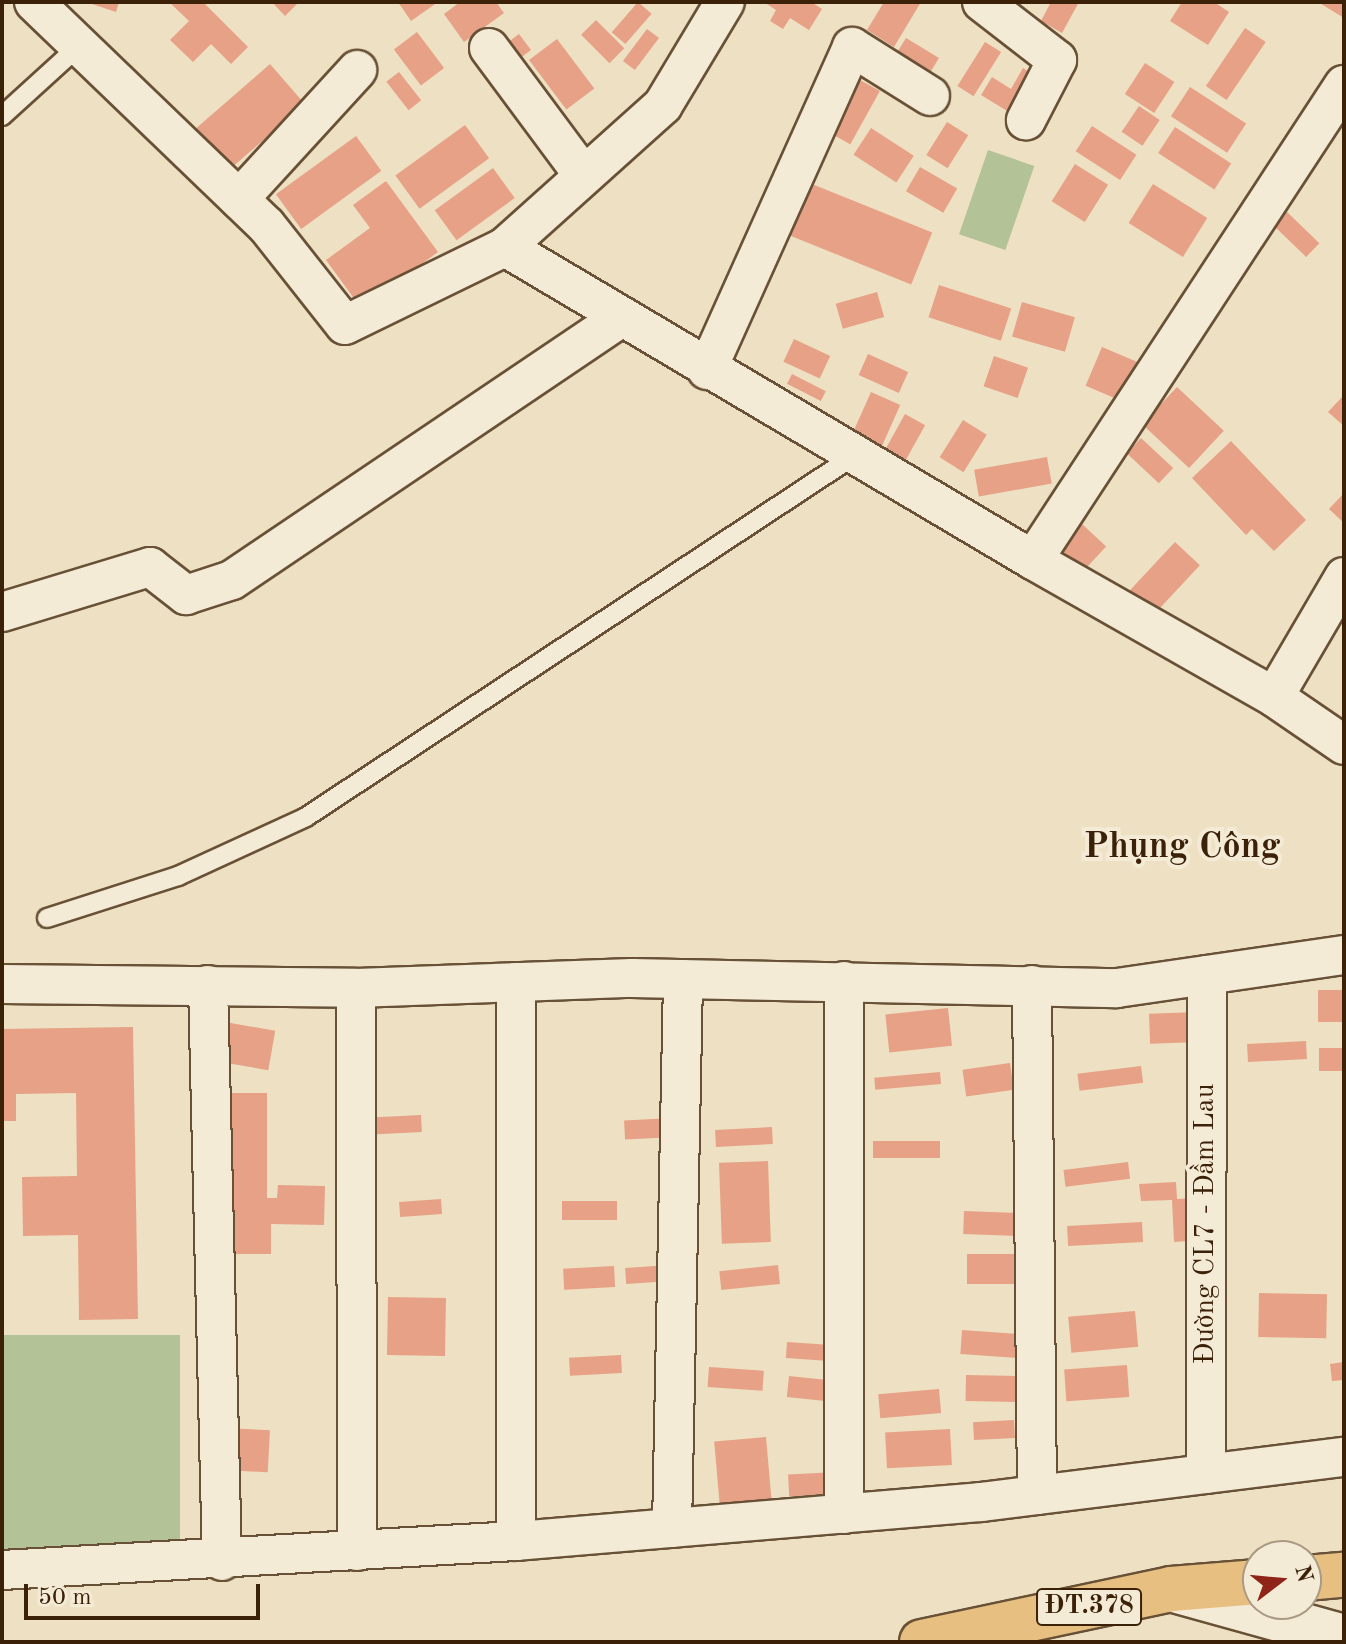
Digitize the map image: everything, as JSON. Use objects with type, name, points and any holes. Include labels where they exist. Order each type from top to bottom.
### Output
[{"type":"main road","points":[[1322,1577],[1344,1575]]},
{"type":"main road","name":"ĐT.378","points":[[922,1642],[1171,1589],[1242,1583]]},
{"type":"main road","points":[[1171,1589],[1344,1637]]},
{"type":"street","points":[[34,2],[266,225],[345,325],[505,247],[663,105],[725,2]]},
{"type":"street","points":[[982,2],[1057,60],[1026,120]]},
{"type":"street","points":[[707,370],[852,47],[930,96]]},
{"type":"street","points":[[489,48],[584,176]]},
{"type":"street","points":[[239,199],[357,70]]},
{"type":"street","points":[[1033,560],[1344,85]]},
{"type":"street","points":[[505,247],[707,370],[1274,697],[1344,745]]},
{"type":"street","points":[[2,612],[150,567],[186,595],[232,580],[621,318]]},
{"type":"street","points":[[1274,697],[1344,577]]},
{"type":"street","points":[[2,984],[356,988],[683,979],[1117,988],[1344,955]]},
{"type":"street","name":"Đường CL7 - Đầm Lau","points":[[1206,1474],[1207,975]]},
{"type":"street","points":[[672,1528],[683,979]]},
{"type":"street","points":[[844,981],[844,1514]]},
{"type":"street","points":[[516,982],[516,1541]]},
{"type":"street","points":[[208,985],[222,1561]]},
{"type":"street","points":[[1032,985],[1037,1495]]},
{"type":"street","points":[[356,988],[357,1551]]},
{"type":"street","points":[[2,1570],[222,1561],[844,1514],[1037,1495],[1344,1457]]},
{"type":"lane","points":[[2,116],[79,46]]},
{"type":"lane","points":[[47,918],[178,876],[306,817],[854,456]]},
{"type":"green space","points":[[988,150],[1034,166],[1005,250],[959,234]]},
{"type":"green space","points":[[2,1335],[180,1335],[180,1550],[2,1550]]},
{"type":"building","points":[[86,2],[119,2],[116,12]]},
{"type":"building","points":[[169,2],[203,2],[248,47],[231,64],[211,44],[193,62],[170,40],[189,21]]},
{"type":"building","points":[[272,2],[299,2],[285,16]]},
{"type":"building","points":[[398,2],[438,2],[411,21]]},
{"type":"building","points":[[460,2],[496,2],[504,13],[464,42],[444,14]]},
{"type":"building","points":[[638,2],[652,14],[625,44],[612,32]]},
{"type":"building","points":[[764,2],[811,2],[822,9],[809,30],[790,18],[783,29],[770,21],[776,10]]},
{"type":"building","points":[[884,2],[921,2],[894,47],[867,30]]},
{"type":"building","points":[[1051,2],[1079,2],[1062,33],[1041,21]]},
{"type":"building","points":[[1182,2],[1214,2],[1229,12],[1208,45],[1170,21]]},
{"type":"building","points":[[1318,2],[1344,2],[1344,18]]},
{"type":"building","points":[[596,20],[624,48],[609,63],[581,35]]},
{"type":"building","points":[[1245,28],[1266,42],[1227,100],[1206,86]]},
{"type":"building","points":[[647,29],[659,38],[635,70],[623,61]]},
{"type":"building","points":[[417,32],[444,68],[421,85],[394,49]]},
{"type":"building","points":[[519,34],[531,50],[510,66],[498,50]]},
{"type":"building","points":[[906,38],[939,58],[928,76],[888,67]]},
{"type":"building","points":[[557,39],[594,89],[566,110],[529,60]]},
{"type":"building","points":[[985,42],[1001,52],[974,96],[957,86]]},
{"type":"building","points":[[1145,63],[1174,82],[1154,113],[1125,94]]},
{"type":"building","points":[[270,64],[305,104],[226,172],[192,132]]},
{"type":"building","points":[[1023,68],[1039,79],[1017,117],[981,95],[992,77],[1011,89]]},
{"type":"building","points":[[399,72],[421,100],[409,110],[386,82]]},
{"type":"building","points":[[851,75],[880,91],[850,144],[821,128]]},
{"type":"building","points":[[1190,87],[1246,123],[1227,153],[1171,116]]},
{"type":"building","points":[[1139,106],[1160,120],[1142,146],[1122,132]]},
{"type":"building","points":[[947,122],[968,135],[948,168],[926,155]]},
{"type":"building","points":[[465,125],[489,158],[420,209],[395,176]]},
{"type":"building","points":[[1092,126],[1136,155],[1120,180],[1076,151]]},
{"type":"building","points":[[1175,127],[1231,163],[1214,189],[1158,153]]},
{"type":"building","points":[[871,128],[914,156],[896,183],[854,155]]},
{"type":"building","points":[[356,136],[381,171],[301,229],[276,194]]},
{"type":"building","points":[[1075,164],[1108,185],[1085,222],[1052,201]]},
{"type":"building","points":[[920,167],[957,188],[943,213],[906,191]]},
{"type":"building","points":[[493,168],[515,198],[456,240],[435,210]]},
{"type":"building","points":[[386,181],[438,252],[361,308],[326,260],[370,228],[353,205]]},
{"type":"building","points":[[807,182],[932,233],[911,284],[786,234]]},
{"type":"building","points":[[1153,184],[1207,218],[1183,257],[1129,223]]},
{"type":"building","points":[[1287,212],[1319,243],[1306,257],[1274,226]]},
{"type":"building","points":[[939,285],[1011,308],[1001,341],[928,317]]},
{"type":"building","points":[[877,292],[884,317],[843,329],[836,304]]},
{"type":"building","points":[[1022,302],[1075,317],[1065,352],[1012,337]]},
{"type":"building","points":[[794,339],[830,356],[820,379],[783,362]]},
{"type":"building","points":[[1102,347],[1146,366],[1130,404],[1086,386]]},
{"type":"building","points":[[868,354],[908,372],[899,393],[859,375]]},
{"type":"building","points":[[994,356],[1028,368],[1018,398],[984,386]]},
{"type":"building","points":[[792,374],[826,391],[821,401],[787,384]]},
{"type":"building","points":[[1177,387],[1224,431],[1189,468],[1142,424]]},
{"type":"building","points":[[871,392],[900,405],[880,450],[851,437]]},
{"type":"building","points":[[1344,395],[1344,426],[1328,412]]},
{"type":"building","points":[[905,414],[925,425],[901,468],[881,457]]},
{"type":"building","points":[[963,420],[987,435],[963,472],[940,457]]},
{"type":"building","points":[[1141,438],[1173,468],[1159,483],[1127,453]]},
{"type":"building","points":[[1231,441],[1306,520],[1274,551],[1252,529],[1246,535],[1192,478]]},
{"type":"building","points":[[1047,457],[1052,484],[979,496],[974,470]]},
{"type":"building","points":[[1344,493],[1344,523],[1329,509]]},
{"type":"building","points":[[1082,524],[1106,547],[1075,579],[1051,557]]},
{"type":"building","points":[[1175,542],[1200,565],[1147,622],[1122,598]]},
{"type":"building","points":[[1318,990],[1344,990],[1344,1022],[1318,1022]]},
{"type":"building","points":[[948,1008],[952,1046],[889,1052],[885,1015]]},
{"type":"building","points":[[1198,1012],[1199,1042],[1150,1044],[1149,1014]]},
{"type":"building","points":[[225,1022],[275,1031],[268,1070],[218,1061]]},
{"type":"building","points":[[133,1027],[138,1319],[79,1320],[78,1235],[23,1236],[22,1177],[77,1176],[76,1093],[16,1094],[16,1121],[2,1121],[2,1029]]},
{"type":"building","points":[[1306,1041],[1307,1059],[1248,1062],[1247,1044]]},
{"type":"building","points":[[1319,1048],[1344,1048],[1344,1071],[1319,1071]]},
{"type":"building","points":[[1010,1063],[1014,1090],[966,1096],[962,1070]]},
{"type":"building","points":[[1141,1066],[1143,1083],[1080,1091],[1077,1074]]},
{"type":"building","points":[[940,1072],[941,1084],[875,1090],[874,1078]]},
{"type":"building","points":[[218,1093],[267,1093],[267,1198],[277,1198],[278,1185],[325,1186],[324,1225],[271,1224],[271,1254],[218,1254]]},
{"type":"building","points":[[421,1115],[422,1132],[372,1135],[371,1118]]},
{"type":"building","points":[[674,1118],[675,1137],[625,1140],[624,1121]]},
{"type":"building","points":[[772,1127],[773,1144],[716,1147],[715,1130]]},
{"type":"building","points":[[873,1141],[940,1141],[940,1158],[873,1158]]},
{"type":"building","points":[[768,1161],[771,1242],[722,1244],[719,1163]]},
{"type":"building","points":[[1128,1162],[1130,1179],[1066,1187],[1063,1170]]},
{"type":"building","points":[[1176,1182],[1177,1199],[1197,1198],[1200,1240],[1174,1242],[1172,1200],[1141,1201],[1139,1184]]},
{"type":"building","points":[[441,1199],[442,1214],[400,1217],[399,1202]]},
{"type":"building","points":[[562,1201],[617,1201],[617,1220],[562,1220]]},
{"type":"building","points":[[964,1211],[1026,1213],[1025,1236],[963,1234]]},
{"type":"building","points":[[1142,1222],[1143,1242],[1068,1246],[1067,1226]]},
{"type":"building","points":[[967,1254],[1027,1254],[1027,1284],[967,1284]]},
{"type":"building","points":[[669,1265],[670,1281],[626,1284],[625,1268]]},
{"type":"building","points":[[778,1265],[780,1284],[721,1290],[719,1271]]},
{"type":"building","points":[[614,1266],[615,1287],[564,1290],[563,1269]]},
{"type":"building","points":[[1259,1293],[1327,1294],[1326,1338],[1258,1337]]},
{"type":"building","points":[[388,1297],[446,1298],[445,1356],[387,1355]]},
{"type":"building","points":[[1135,1311],[1138,1347],[1071,1353],[1068,1317]]},
{"type":"building","points":[[962,1330],[1025,1334],[1023,1358],[960,1354]]},
{"type":"building","points":[[787,1342],[838,1346],[837,1362],[786,1358]]},
{"type":"building","points":[[621,1355],[622,1373],[570,1376],[569,1358]]},
{"type":"building","points":[[1344,1362],[1344,1380],[1332,1381],[1330,1364]]},
{"type":"building","points":[[1127,1365],[1129,1397],[1066,1401],[1064,1369]]},
{"type":"building","points":[[709,1367],[764,1371],[762,1391],[708,1387]]},
{"type":"building","points":[[966,1375],[1026,1376],[1026,1402],[966,1401]]},
{"type":"building","points":[[789,1376],[835,1381],[833,1402],[787,1397]]},
{"type":"building","points":[[939,1389],[941,1413],[880,1418],[878,1394]]},
{"type":"building","points":[[1014,1420],[1015,1438],[974,1440],[973,1422]]},
{"type":"building","points":[[226,1428],[270,1430],[268,1472],[224,1470]]},
{"type":"building","points":[[950,1429],[952,1465],[887,1468],[885,1432]]},
{"type":"building","points":[[766,1437],[772,1503],[720,1507],[714,1442]]},
{"type":"building","points":[[837,1472],[838,1494],[789,1497],[788,1475]]},
{"type":"district","name":"Phụng Công","points":[[1182,849]]}]
